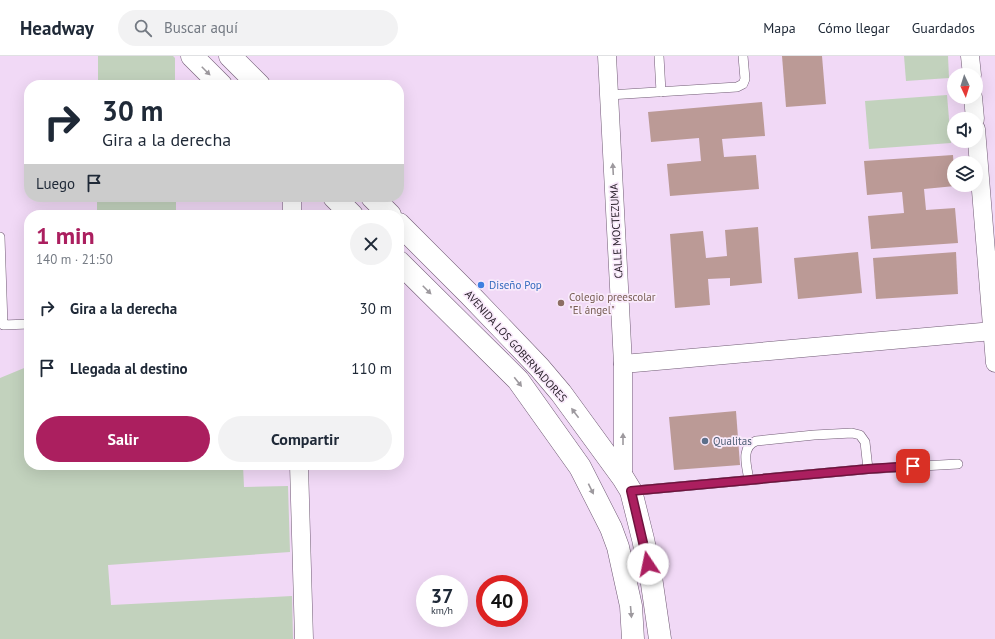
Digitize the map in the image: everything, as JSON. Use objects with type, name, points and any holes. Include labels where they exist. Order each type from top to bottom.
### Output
[{"type":"street","points":[[192,56],[216,80]]},
{"type":"street","points":[[230,56],[254,80]]},
{"type":"street","name":"CALLE MOCTEZUMA","points":[[606,56],[623,364],[627,484]]},
{"type":"street","points":[[970,56],[971,68]]},
{"type":"street","points":[[978,148],[995,363]]},
{"type":"street","points":[[339,202],[347,210]]},
{"type":"street","points":[[377,202],[385,210]]},
{"type":"street","name":"AVENIDA LOS GOBERNADORES","points":[[404,229],[539,367],[561,393],[627,484],[643,539],[651,577],[660,639]]},
{"type":"street","name":"AVENIDA LOS GOBERNADORES","points":[[404,267],[518,380],[580,467],[611,528],[618,547],[630,606],[633,639]]},
{"type":"street","points":[[623,364],[992,331]]},
{"type":"street","points":[[299,470],[304,639]]},
{"type":"lane","points":[[659,56],[661,92]]},
{"type":"lane","points":[[609,95],[737,87],[743,84],[745,79],[743,56]]},
{"type":"lane","points":[[0,237],[3,325],[24,324]]},
{"type":"lane","points":[[748,480],[746,456],[748,446],[751,442],[814,435],[852,433],[860,435],[865,442],[868,469]]},
{"type":"lane","points":[[627,484],[748,480],[868,469],[958,464]]},
{"type":"green space","points":[[98,56],[173,56],[175,58],[175,80],[98,80]]},
{"type":"green space","points":[[904,56],[948,56],[947,78],[906,81]]},
{"type":"green space","points":[[947,95],[948,112],[947,112],[947,143],[869,149],[865,101]]},
{"type":"green space","points":[[97,202],[176,202],[176,210],[97,210]]},
{"type":"green space","points":[[24,368],[24,470],[243,470],[244,487],[288,486],[290,552],[108,565],[111,605],[292,596],[293,639],[0,639],[0,378]]},
{"type":"building","points":[[782,56],[822,56],[826,104],[786,107]]},
{"type":"building","points":[[762,102],[765,136],[722,139],[724,157],[756,155],[759,189],[670,196],[667,164],[701,161],[699,138],[651,142],[648,112]]},
{"type":"building","points":[[953,155],[947,156],[947,187],[924,189],[926,210],[955,208],[958,243],[871,249],[868,216],[904,213],[902,192],[867,195],[864,161]]},
{"type":"building","points":[[758,227],[762,283],[730,286],[730,278],[708,279],[710,305],[675,308],[670,234],[703,231],[706,258],[727,256],[725,230]]},
{"type":"building","points":[[858,252],[862,293],[798,299],[794,258]]},
{"type":"building","points":[[956,252],[958,294],[876,299],[873,258]]},
{"type":"building","name":"Qualitas","points":[[736,411],[740,465],[674,470],[669,417]]},
{"type":"place","name":"Diseño Pop","points":[[481,285]]},
{"type":"place","name":"Colegio preescolar \"El ángel\"","points":[[561,303]]},
{"type":"place","name":"Qualitas","points":[[705,441]]},
{"type":"route","points":[[648,564],[631,491],[913,466]]}]
